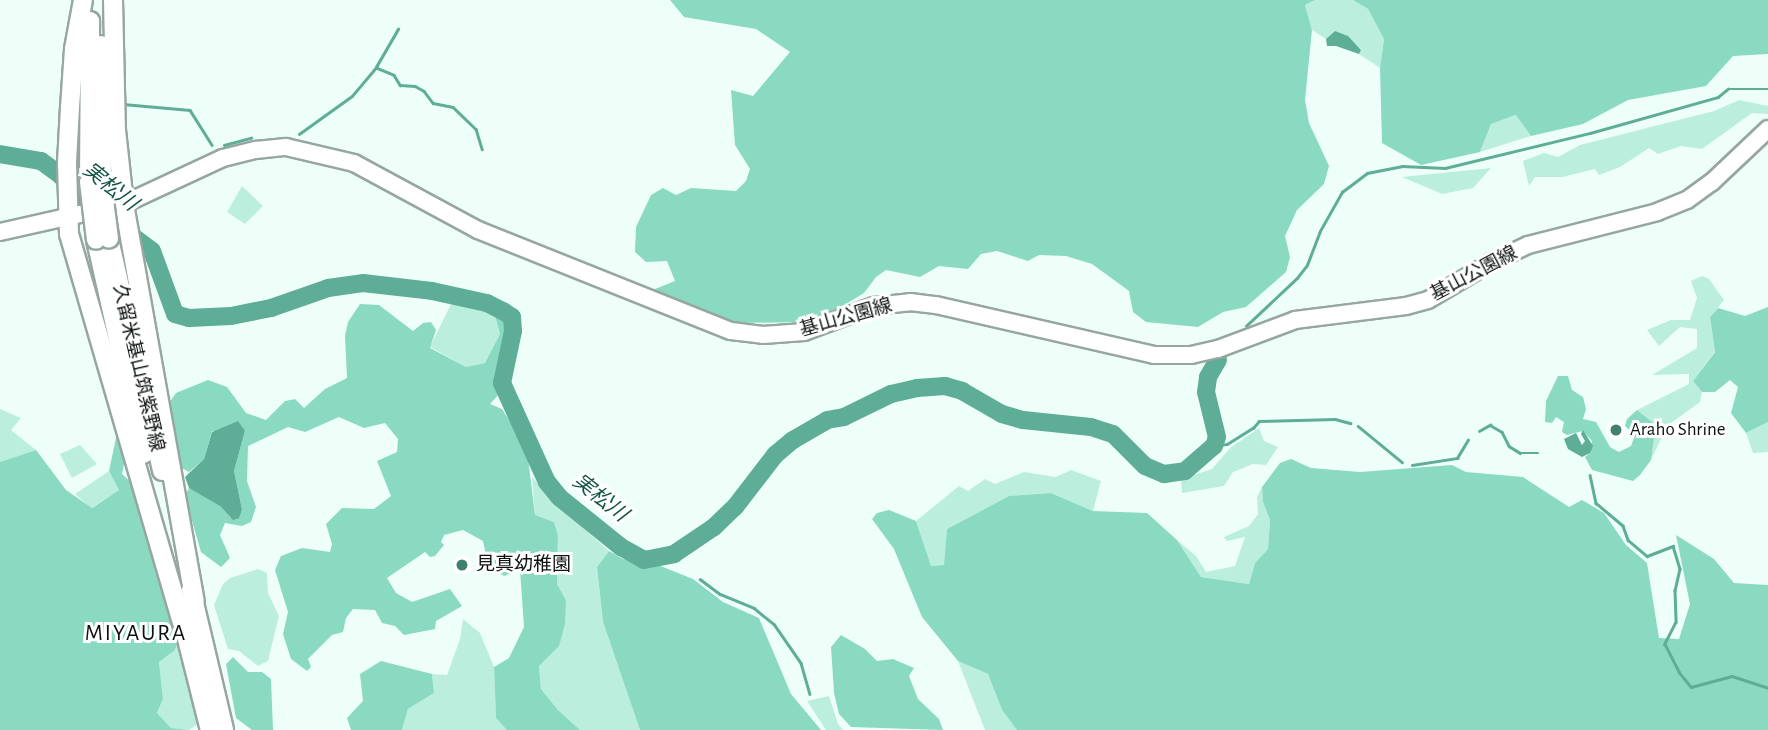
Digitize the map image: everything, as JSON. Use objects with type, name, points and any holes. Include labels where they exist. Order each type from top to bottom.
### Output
[{"type":"main road","points":[[83,0],[74,49],[70,107],[67,217],[69,234],[182,622],[210,730]]},
{"type":"main road","points":[[92,0],[88,44],[95,183]]},
{"type":"main road","name":"久留米基山筑紫野線","points":[[106,0],[100,48],[95,183],[103,239],[195,601],[223,730]]},
{"type":"main road","points":[[113,0],[116,130],[124,204],[195,601]]},
{"type":"main road","name":"基山公園線","points":[[0,232],[124,204],[223,158],[256,150],[286,147],[354,163],[478,230],[731,331],[790,334],[874,306],[910,302],[936,305],[1145,353],[1191,355],[1218,349],[1295,320],[1406,306],[1428,300],[1490,263],[1528,245],[1657,212],[1687,200],[1712,182],[1768,129]]},
{"type":"main road","points":[[103,239],[182,622]]},
{"type":"shaded area","points":[[670,0],[1315,0],[1305,5],[1312,30],[1305,100],[1309,123],[1329,166],[1324,184],[1297,210],[1285,236],[1290,257],[1286,272],[1246,307],[1223,312],[1198,327],[1146,322],[1133,312],[1129,291],[1092,264],[1066,256],[1039,255],[1028,261],[997,251],[981,254],[968,269],[939,266],[920,277],[886,270],[876,277],[864,293],[841,307],[802,322],[740,323],[707,317],[650,291],[675,281],[667,261],[646,262],[635,252],[636,227],[651,195],[663,188],[676,195],[691,188],[736,191],[746,181],[750,169],[735,145],[731,90],[753,96],[790,52],[756,29],[684,17]]},
{"type":"shaded area","points":[[1315,0],[1353,0],[1368,9],[1384,39],[1380,68],[1359,54],[1361,49],[1335,31],[1326,39],[1312,30],[1305,5]]},
{"type":"shaded area","points":[[1353,0],[1768,0],[1768,54],[1733,56],[1706,86],[1628,100],[1583,124],[1531,136],[1516,115],[1491,124],[1480,152],[1421,165],[1382,143],[1380,68],[1384,39],[1368,9]]},
{"type":"shaded area","points":[[1335,31],[1348,36],[1361,50],[1359,54],[1336,46],[1327,46],[1326,39]]},
{"type":"shaded area","points":[[1739,100],[1768,106],[1768,114],[1752,113],[1702,149],[1681,146],[1658,154],[1649,148],[1620,167],[1599,175],[1595,169],[1563,177],[1535,177],[1529,186],[1523,161],[1544,153],[1558,157],[1580,145],[1714,111]]},
{"type":"shaded area","points":[[1517,115],[1531,136],[1480,152],[1491,124]]},
{"type":"shaded area","points":[[1491,168],[1473,188],[1442,194],[1402,177]]},
{"type":"shaded area","points":[[242,186],[263,206],[245,224],[227,212]]},
{"type":"shaded area","points":[[1702,276],[1709,279],[1724,300],[1710,317],[1715,351],[1693,381],[1702,392],[1700,402],[1667,426],[1651,460],[1656,425],[1637,410],[1689,384],[1689,374],[1652,375],[1697,348],[1697,329],[1680,327],[1659,346],[1647,330],[1671,320],[1690,320],[1697,298],[1691,281]]},
{"type":"shaded area","points":[[360,304],[379,305],[413,331],[423,323],[431,322],[436,330],[430,348],[466,367],[485,363],[500,334],[494,312],[503,305],[518,317],[519,334],[507,385],[490,404],[502,409],[527,450],[535,515],[554,522],[558,535],[557,584],[566,600],[565,624],[559,646],[539,666],[541,689],[558,710],[580,730],[507,730],[496,718],[494,667],[509,658],[524,627],[520,570],[504,576],[488,564],[483,541],[463,530],[444,535],[441,542],[444,545],[435,556],[430,557],[425,552],[387,578],[396,593],[412,602],[450,589],[462,606],[436,621],[435,629],[404,635],[395,626],[382,623],[375,610],[353,609],[346,618],[343,632],[332,635],[308,659],[311,667],[307,671],[291,659],[283,634],[288,612],[275,570],[281,556],[302,548],[330,552],[332,544],[326,524],[342,508],[374,509],[391,496],[377,461],[397,452],[398,439],[385,423],[364,428],[339,417],[305,432],[288,427],[248,446],[247,481],[256,507],[251,522],[242,526],[225,523],[220,535],[230,558],[221,567],[201,552],[185,496],[189,488],[194,490],[220,506],[231,518],[242,509],[234,471],[245,431],[212,431],[204,459],[189,472],[180,467],[169,403],[176,393],[208,380],[227,387],[246,413],[266,420],[285,401],[295,399],[304,408],[325,389],[347,378],[345,336],[348,322]]},
{"type":"shaded area","points":[[451,304],[494,312],[500,334],[485,363],[466,367],[430,347]]},
{"type":"shaded area","points":[[1768,307],[1768,422],[1746,433],[1731,413],[1738,387],[1730,380],[1715,392],[1702,392],[1693,381],[1715,352],[1710,317],[1718,308],[1745,316]]},
{"type":"shaded area","points":[[1558,376],[1568,376],[1572,390],[1583,397],[1586,409],[1583,419],[1596,422],[1610,447],[1619,452],[1631,446],[1635,435],[1625,426],[1627,419],[1637,410],[1656,425],[1651,460],[1633,481],[1592,470],[1585,457],[1590,453],[1592,441],[1583,431],[1567,435],[1562,432],[1564,422],[1556,417],[1552,423],[1545,422],[1546,401]]},
{"type":"shaded area","points":[[0,409],[21,418],[11,430],[36,450],[0,462]]},
{"type":"shaded area","points":[[238,421],[245,431],[234,471],[242,509],[239,518],[233,520],[220,506],[189,488],[185,477],[204,459],[212,432]]},
{"type":"shaded area","points":[[1768,422],[1768,452],[1753,453],[1746,433]]},
{"type":"shaded area","points":[[1259,428],[1264,441],[1278,447],[1266,465],[1253,464],[1233,472],[1224,486],[1182,493],[1181,479],[1212,469],[1230,448]]},
{"type":"shaded area","points":[[1583,430],[1593,446],[1590,453],[1582,457],[1568,449],[1564,439],[1576,433],[1582,445],[1585,441],[1581,434]]},
{"type":"shaded area","points":[[121,434],[126,454],[122,474],[135,486],[178,641],[175,650],[159,662],[163,699],[157,713],[171,728],[189,730],[0,730],[0,462],[36,450],[66,490],[92,508],[119,490],[109,471],[116,438]]},
{"type":"shaded area","points":[[80,445],[97,464],[72,478],[60,454]]},
{"type":"shaded area","points":[[1291,459],[1311,468],[1360,472],[1452,465],[1466,472],[1523,477],[1569,507],[1582,500],[1604,513],[1626,545],[1647,563],[1659,638],[1679,639],[1690,604],[1676,535],[1714,559],[1734,583],[1768,585],[1768,730],[1017,730],[1002,710],[988,674],[958,661],[922,617],[894,549],[872,519],[877,513],[889,510],[916,521],[931,566],[944,565],[947,529],[1009,496],[1051,493],[1093,511],[1147,513],[1177,540],[1201,577],[1249,584],[1255,563],[1268,549],[1270,520],[1263,502],[1262,487],[1280,463]]},
{"type":"shaded area","points":[[1071,470],[1101,481],[1093,511],[1051,493],[1009,496],[947,529],[945,565],[931,567],[916,521],[959,486],[968,491],[985,479],[995,484],[1024,472],[1056,477]]},
{"type":"shaded area","points":[[109,471],[119,490],[91,508],[75,494]]},
{"type":"shaded area","points":[[532,477],[554,502],[609,551],[597,567],[603,622],[640,730],[580,730],[558,710],[541,689],[539,666],[559,645],[566,600],[557,584],[558,535],[554,522],[535,515]]},
{"type":"shaded area","points":[[1262,487],[1263,502],[1270,520],[1268,549],[1255,563],[1249,584],[1201,577],[1177,540],[1196,556],[1206,572],[1235,566],[1245,537],[1227,541],[1224,537],[1249,526],[1258,514],[1257,497]]},
{"type":"shaded area","points":[[609,551],[623,559],[653,563],[693,579],[723,602],[759,618],[791,694],[821,730],[640,730],[603,622],[597,567]]},
{"type":"shaded area","points":[[258,569],[267,573],[268,593],[279,616],[268,661],[258,666],[239,651],[228,649],[214,605],[223,584],[230,578]]},
{"type":"shaded area","points":[[463,619],[480,633],[494,667],[496,717],[507,730],[402,730],[408,709],[434,693],[432,674],[447,675],[460,639]]},
{"type":"shaded area","points":[[841,635],[865,649],[877,661],[893,659],[914,668],[909,676],[918,699],[939,719],[943,730],[851,727],[839,714],[834,693],[831,647]]},
{"type":"shaded area","points":[[178,641],[201,722],[189,730],[171,728],[157,713],[163,699],[159,662],[175,650]]},
{"type":"shaded area","points":[[233,657],[248,672],[262,672],[271,679],[273,730],[252,730],[236,718],[226,664]]},
{"type":"shaded area","points":[[381,661],[432,674],[434,693],[408,709],[402,730],[351,730],[347,718],[363,701],[360,674]]},
{"type":"shaded area","points":[[958,661],[988,674],[1002,710],[1017,730],[985,730]]},
{"type":"shaded area","points":[[829,696],[838,724],[843,730],[826,730],[807,701]]},
{"type":"waterway","points":[[299,134],[352,96],[376,67],[398,29]]},
{"type":"waterway","points":[[377,68],[394,75],[400,85],[415,86],[424,91],[433,103],[453,107],[476,129],[482,149]]},
{"type":"waterway","points":[[1246,326],[1297,278],[1307,265],[1320,231],[1342,192],[1367,173],[1402,166],[1445,168],[1590,133],[1718,97],[1728,89],[1768,89]]},
{"type":"waterway","points":[[123,104],[190,110],[212,145]]},
{"type":"waterway","points":[[224,145],[251,138]]},
{"type":"waterway","name":"実松川","points":[[0,154],[41,161],[60,175],[83,199],[152,251],[175,314],[189,318],[231,316],[271,308],[328,288],[363,283],[432,291],[487,303],[503,311],[512,317],[513,331],[502,383],[547,482],[559,497],[621,547],[644,560],[674,554],[714,527],[735,507],[775,455],[793,440],[827,420],[844,417],[891,394],[917,388],[945,386],[962,391],[1002,414],[1023,420],[1091,427],[1113,434],[1145,466],[1164,474],[1185,471],[1214,446],[1217,437],[1206,392],[1208,377],[1218,360]]},
{"type":"waterway","points":[[1214,446],[1227,444],[1253,428],[1259,421],[1335,419],[1350,423]]},
{"type":"waterway","points":[[1479,431],[1490,425],[1502,432],[1509,446],[1520,453],[1538,453]]},
{"type":"waterway","points":[[1358,426],[1402,462]]},
{"type":"waterway","points":[[1412,465],[1457,458],[1468,440]]},
{"type":"waterway","points":[[1590,475],[1596,503],[1623,526],[1628,540],[1647,556],[1673,546],[1680,569],[1675,590],[1676,622],[1665,644],[1679,672],[1691,687],[1732,676],[1768,688]]},
{"type":"waterway","points":[[700,579],[720,594],[754,608],[774,624],[801,663],[810,694]]},
{"type":"place","name":"Araho Shrine","points":[[1616,430]]},
{"type":"place","name":"見真幼稚園","points":[[462,565]]},
{"type":"district","name":"MIYAURA","points":[[136,634]]}]
